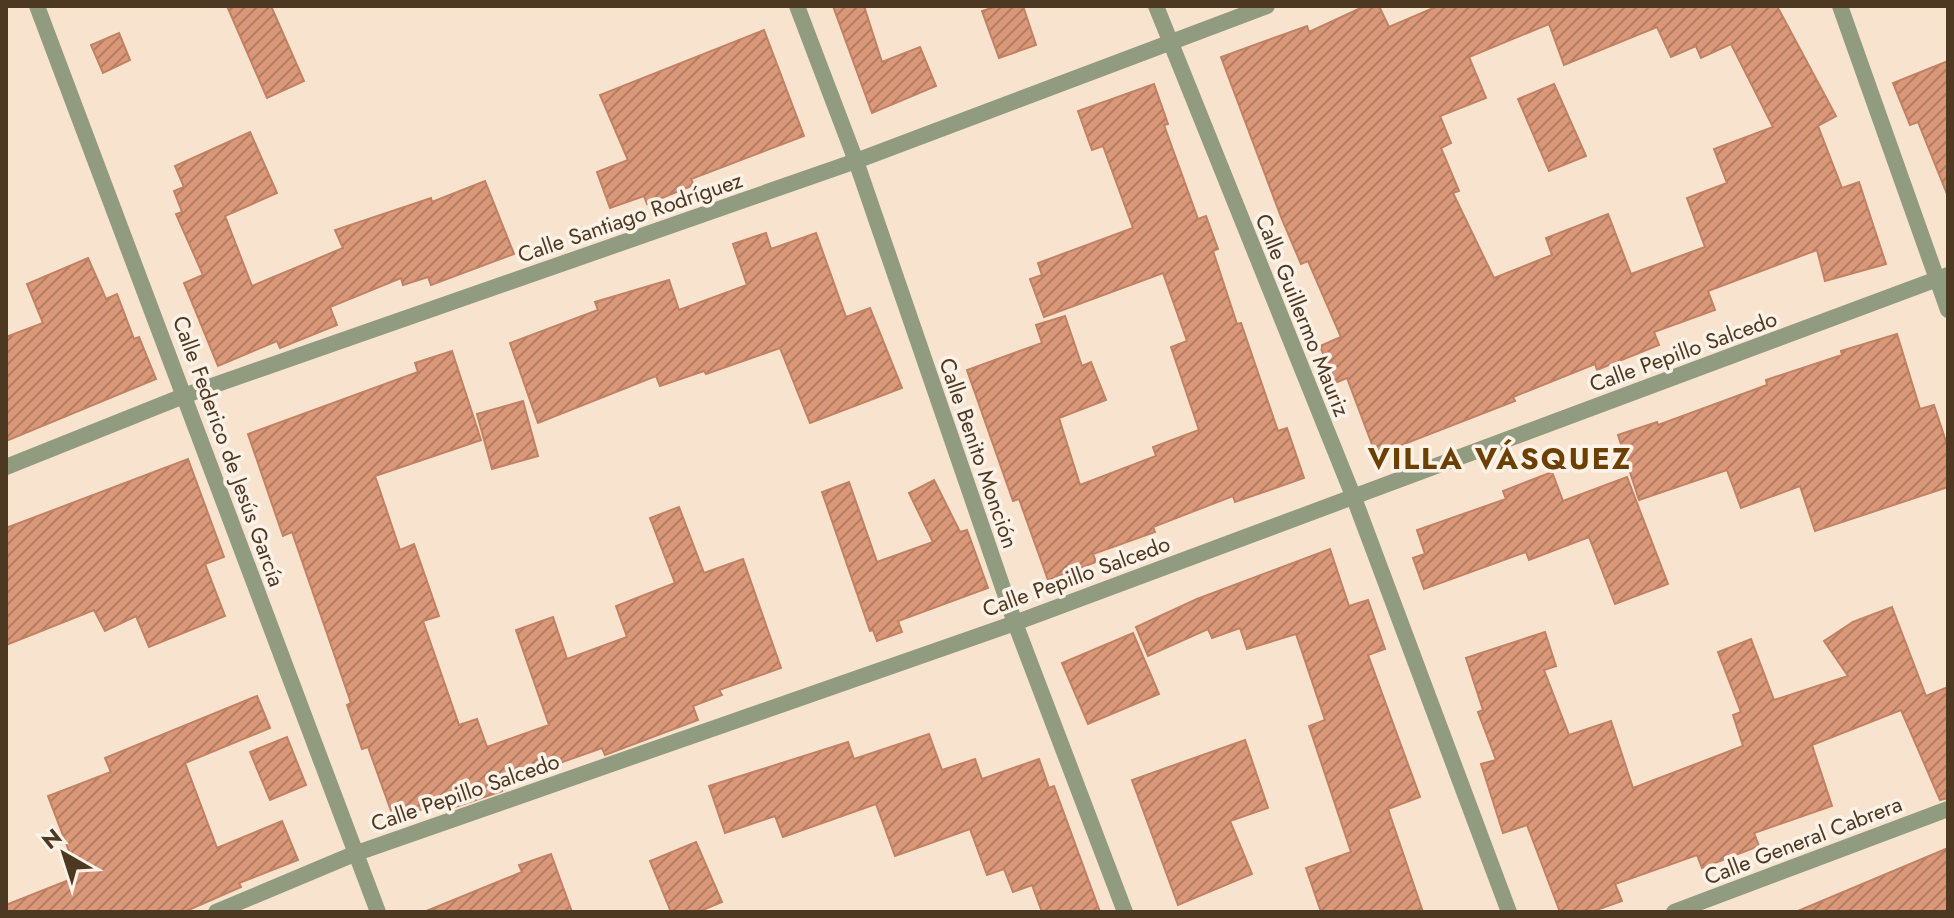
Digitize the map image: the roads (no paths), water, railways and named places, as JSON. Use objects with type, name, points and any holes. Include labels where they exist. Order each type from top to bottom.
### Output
[{"type":"street","name":"Calle Federico de Jesús García","points":[[37,6],[186,395],[378,912]]},
{"type":"street","name":"Calle Benito Monción","points":[[797,6],[856,161],[1015,623],[1125,912]]},
{"type":"street","name":"Calle Guillermo Mauriz","points":[[1156,6],[1354,498],[1509,912]]},
{"type":"street","name":"Calle Santiago Rodríguez","points":[[6,467],[186,395],[856,161],[1267,6]]},
{"type":"street","points":[[1840,6],[1943,278],[1948,310]]},
{"type":"street","name":"Calle Pepillo Salcedo","points":[[216,912],[354,854],[1015,623],[1943,278]]},
{"type":"street","name":"Calle General Cabrera","points":[[1674,912],[1948,809]]},
{"type":"district","name":"VILLA VÁSQUEZ","points":[[1500,459]]}]
